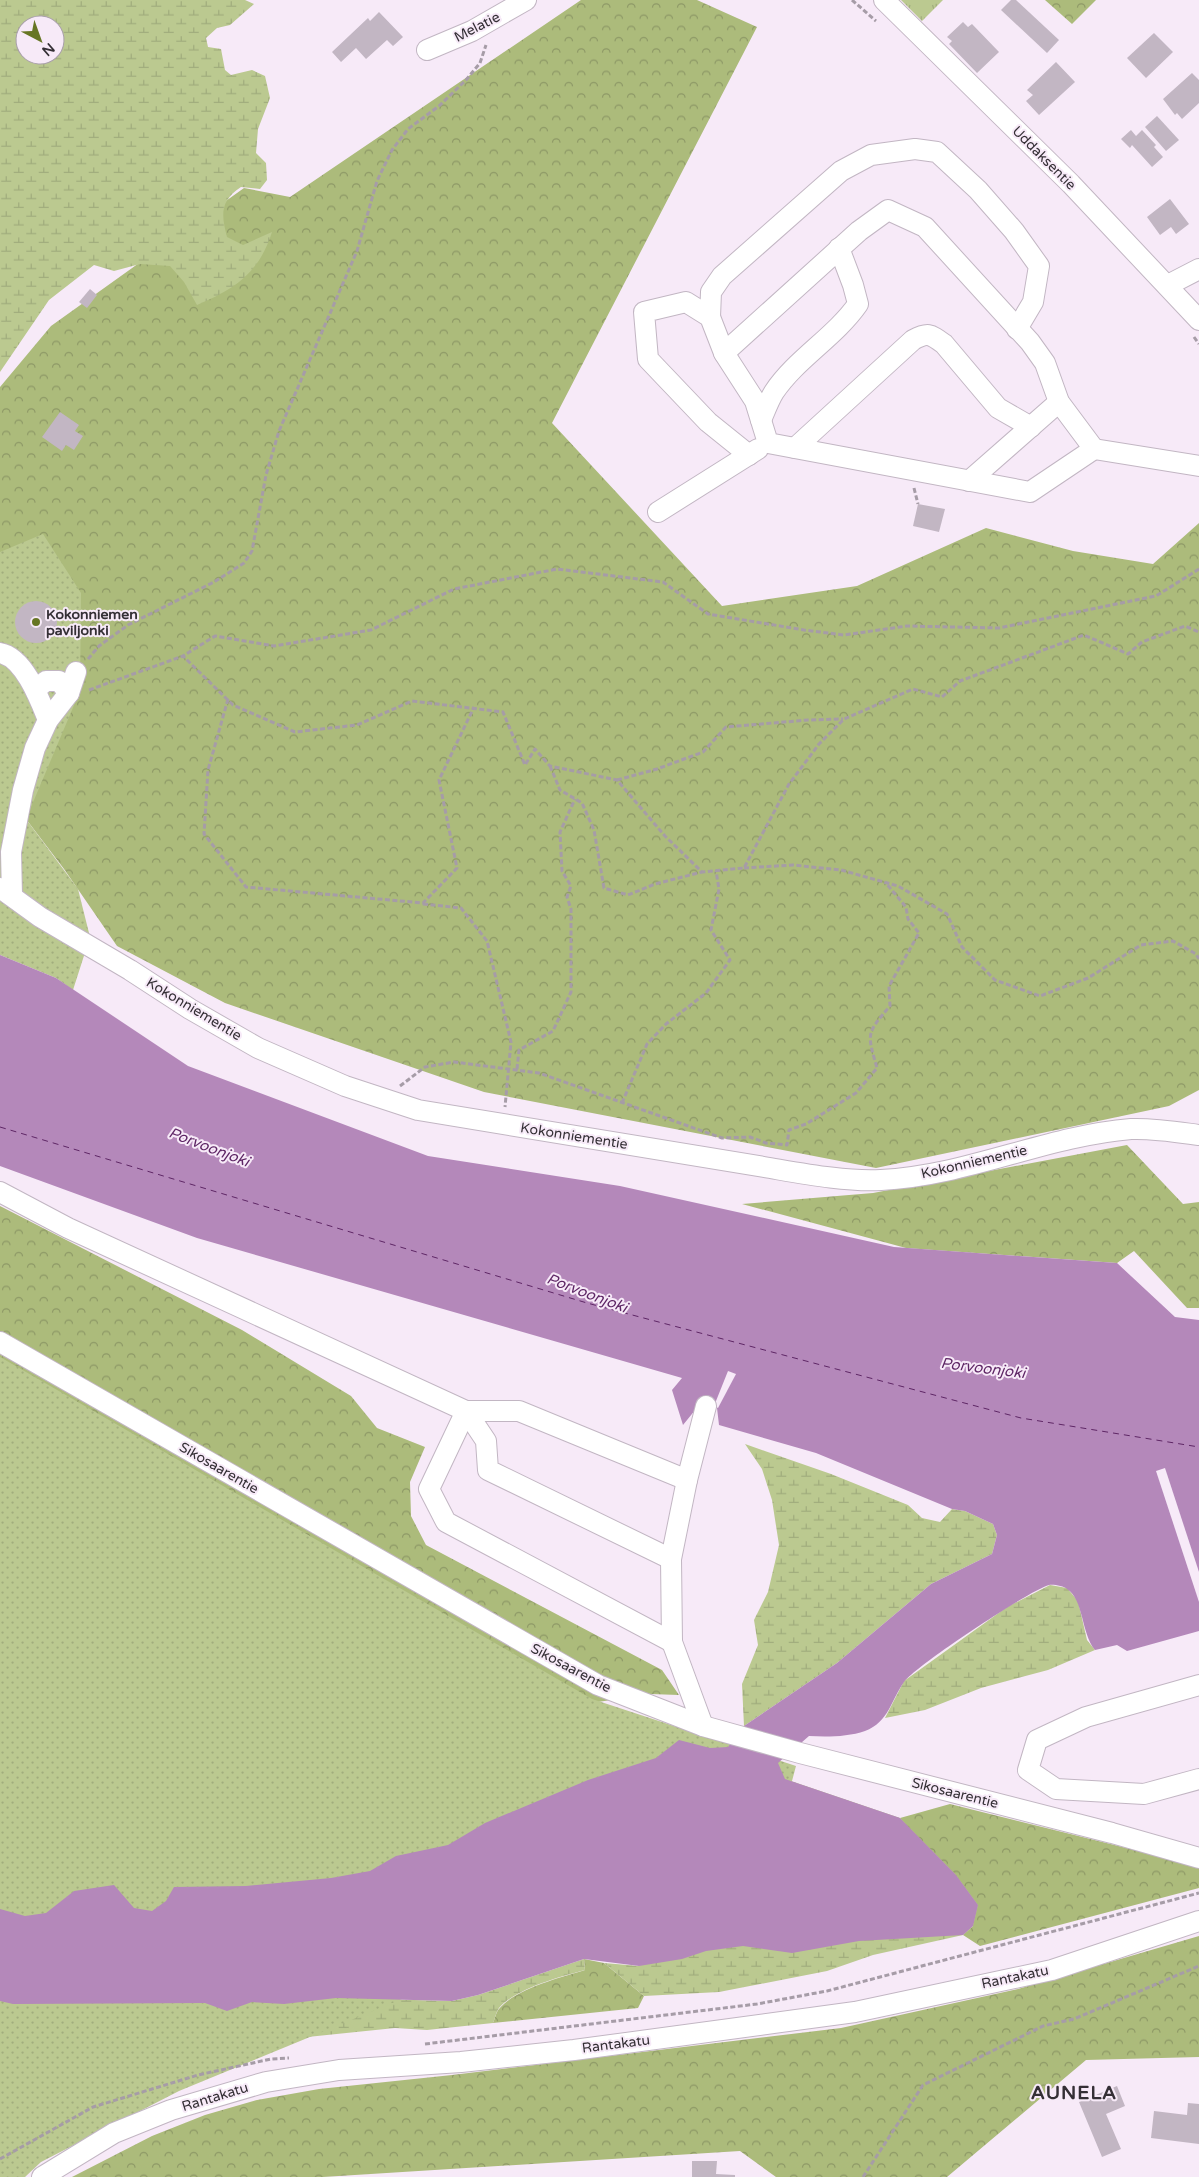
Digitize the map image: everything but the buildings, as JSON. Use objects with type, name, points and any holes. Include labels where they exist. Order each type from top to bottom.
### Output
[{"type":"street","name":"Melatie","points":[[427,50],[492,20],[526,0]]},
{"type":"street","name":"Uddaksentie","points":[[884,0],[1071,184],[1199,320]]},
{"type":"street","points":[[768,442],[755,401],[724,354],[710,317],[711,292],[722,276],[841,170],[871,155],[915,149],[937,152],[978,190],[1014,231],[1039,266],[1033,302],[1017,329]]},
{"type":"street","points":[[724,354],[839,248],[888,210],[925,227],[1017,329],[1046,363],[1060,402],[1094,449]]},
{"type":"street","points":[[761,420],[775,391],[816,348],[846,321],[858,304],[839,248]]},
{"type":"street","points":[[1168,285],[1199,269]]},
{"type":"street","points":[[710,317],[686,302],[644,312],[648,359],[708,422],[748,455]]},
{"type":"street","points":[[795,448],[913,340],[924,334],[933,336],[944,344],[998,408],[1031,427]]},
{"type":"street","points":[[969,481],[1060,402]]},
{"type":"street","points":[[658,512],[768,442],[1030,492],[1094,449],[1199,466]]},
{"type":"street","points":[[0,653],[5,654],[20,667],[36,689],[48,720]]},
{"type":"street","points":[[6,891],[16,824],[35,748],[48,720],[69,693],[76,672]]},
{"type":"street","points":[[36,689],[46,682],[59,681],[69,693]]},
{"type":"street","name":"Kokonniementie","points":[[6,891],[40,917],[130,970],[190,1010],[258,1048],[345,1086],[418,1110],[764,1168],[818,1176],[880,1181],[940,1173],[1068,1140],[1132,1129],[1199,1135]]},
{"type":"street","points":[[0,1192],[68,1228],[466,1411],[519,1411],[687,1480]]},
{"type":"street","name":"Sikosaarentie","points":[[0,1342],[598,1685],[703,1726],[727,1733],[800,1754],[1103,1830],[1199,1858]]},
{"type":"street","points":[[703,1726],[672,1642],[671,1559],[687,1480],[706,1406]]},
{"type":"street","points":[[466,1411],[486,1441],[488,1470],[671,1559]]},
{"type":"street","points":[[466,1411],[429,1489],[446,1522],[672,1642]]},
{"type":"street","points":[[1199,1685],[1086,1717],[1037,1740],[1028,1770],[1056,1789],[1144,1794],[1199,1779]]},
{"type":"street","name":"Rantakatu","points":[[42,2177],[114,2133],[172,2110],[266,2082],[339,2070],[461,2062],[574,2050],[855,2012],[1052,1970],[1199,1921]]},
{"type":"path","points":[[76,672],[99,646],[128,625],[214,582],[244,563],[252,551],[266,475],[279,431],[357,251],[377,181],[392,150],[408,129],[438,106],[466,80],[480,63],[492,20]]},
{"type":"path","points":[[69,693],[84,692],[183,656],[214,636],[274,646],[371,630],[454,589],[557,569],[664,582],[708,614],[844,635],[907,626],[999,628],[1156,596],[1199,569]]},
{"type":"path","points":[[744,868],[789,784],[819,744],[844,719],[913,689],[942,697],[960,681],[1084,635],[1128,654],[1142,642],[1185,626],[1199,632]]},
{"type":"path","points":[[183,656],[233,704],[295,732],[357,725],[412,701],[503,712],[525,765],[535,749],[550,766],[560,790],[582,803],[594,830],[604,888],[628,895],[655,884],[702,872],[744,868],[793,865],[841,870],[898,886],[947,914],[962,947],[995,980],[1040,996],[1088,978],[1141,945],[1173,941],[1196,954],[1199,958]]},
{"type":"path","points":[[228,700],[208,770],[204,834],[246,887],[461,908],[488,941],[511,1042],[504,1124]]},
{"type":"path","points":[[422,904],[458,868],[439,780],[474,707]]},
{"type":"path","points":[[550,766],[617,780],[657,769],[703,752],[726,727],[844,719]]},
{"type":"path","points":[[617,780],[665,836],[702,872]]},
{"type":"path","points":[[517,1069],[519,1050],[553,1031],[571,992],[571,908],[567,897],[571,886],[562,871],[560,832],[575,799]]},
{"type":"path","points":[[622,1103],[647,1044],[666,1024],[706,993],[730,960],[711,930],[719,890],[716,871]]},
{"type":"path","points":[[394,1102],[401,1084],[425,1067],[454,1062],[539,1073],[722,1138],[750,1137],[766,1144],[787,1145],[789,1130],[806,1124],[856,1093],[877,1068],[869,1038],[872,1027],[890,1006],[889,986],[919,933],[908,919],[906,907],[884,882]]},
{"type":"path","points":[[418,2045],[757,2004],[827,1991],[1199,1894]]},
{"type":"path","points":[[863,2177],[923,2085],[1043,2026],[1074,2019],[1199,1966]]},
{"type":"path","points":[[0,2160],[93,2107],[198,2075],[271,2059],[290,2058]]},
{"type":"green space","points":[[0,0],[245,0],[254,4],[230,25],[217,28],[206,38],[208,47],[221,49],[225,70],[231,75],[252,70],[265,76],[270,98],[258,129],[256,153],[266,163],[267,180],[260,189],[241,187],[234,192],[226,203],[223,215],[227,237],[243,245],[272,232],[267,246],[253,269],[234,286],[197,305],[184,282],[170,266],[140,264],[114,271],[94,265],[49,300],[0,372]]},
{"type":"green space","points":[[581,0],[697,0],[757,27],[552,423],[722,606],[857,586],[986,528],[1073,551],[1153,564],[1199,523],[1199,1090],[1169,1106],[876,1168],[484,1092],[225,1003],[117,946],[64,869],[26,819],[0,552],[0,387],[51,326],[244,188],[290,197]]},
{"type":"green space","points":[[901,0],[943,0],[922,21]]},
{"type":"green space","points":[[1045,0],[1096,0],[1072,24]]},
{"type":"green space","points":[[43,534],[81,593],[80,691],[26,819],[78,889],[90,937],[73,990],[56,978],[0,955],[0,552]]},
{"type":"green space","points":[[1127,1145],[1183,1204],[1199,1202],[1199,1308],[1187,1308],[1134,1251],[1117,1263],[906,1248],[742,1204],[873,1193]]},
{"type":"green space","points":[[0,1206],[242,1330],[351,1396],[377,1428],[425,1447],[410,1482],[411,1516],[426,1545],[662,1670],[679,1695],[650,1694],[572,1706],[0,1362]]},
{"type":"green space","points":[[0,1357],[592,1699],[796,1766],[788,1796],[562,1933],[179,2091],[41,2162],[25,2177],[0,2177]]},
{"type":"green space","points":[[745,1444],[831,1474],[908,1505],[922,1518],[940,1522],[952,1509],[965,1511],[993,1524],[997,1535],[992,1554],[931,1584],[837,1663],[744,1726],[742,1684],[758,1645],[754,1620],[768,1592],[779,1545],[772,1500],[762,1469]]},
{"type":"green space","points":[[1050,1585],[1067,1588],[1078,1601],[1087,1640],[1095,1650],[1048,1670],[981,1688],[925,1710],[885,1718],[904,1681],[1007,1607]]},
{"type":"green space","points":[[785,1779],[900,1818],[956,1875],[978,1905],[973,1926],[963,1935],[873,1955],[827,1971],[719,1992],[644,1996],[604,1963],[639,1966]]},
{"type":"green space","points":[[950,1804],[1199,1866],[1199,1888],[980,1946],[963,1935],[973,1926],[900,1818]]},
{"type":"green space","points":[[1199,1936],[1199,2057],[1086,2060],[947,2177],[776,2177],[740,2151],[323,2177],[72,2177],[152,2136],[205,2115],[257,2100],[319,2089],[452,2075],[841,2028],[1018,1989]]},
{"type":"green space","points":[[584,1959],[604,1963],[644,1996],[638,2008],[493,2023],[498,2010],[506,2002],[516,1995],[539,1985],[585,1970]]},
{"type":"green space","points":[[584,1959],[585,1970],[539,1984],[506,2001],[499,2008],[493,2023],[427,2030],[395,2028],[288,2039],[336,1998],[452,2001],[478,1995]]},
{"type":"water","name":"Porvoonjoki","points":[[0,955],[56,978],[188,1066],[428,1156],[620,1186],[894,1247],[1117,1263],[1175,1317],[1199,1320],[1199,1631],[1127,1651],[1117,1645],[1095,1650],[1090,1643],[1080,1609],[1073,1594],[1063,1587],[1049,1585],[998,1614],[913,1673],[904,1682],[889,1710],[873,1727],[858,1733],[844,1735],[809,1736],[778,1763],[785,1779],[900,1818],[956,1875],[978,1905],[973,1926],[963,1935],[859,1941],[792,1953],[743,1946],[706,1951],[682,1959],[639,1966],[584,1959],[478,1995],[452,2001],[336,1998],[284,2004],[252,2002],[227,2011],[205,2003],[13,2004],[0,2001],[0,1909],[25,1916],[46,1913],[74,1891],[114,1885],[134,1908],[152,1911],[166,1901],[174,1887],[246,1886],[331,1878],[370,1871],[396,1856],[448,1845],[485,1823],[588,1780],[656,1758],[679,1740],[710,1748],[728,1747],[744,1726],[837,1663],[931,1584],[992,1554],[997,1535],[993,1524],[965,1511],[952,1509],[816,1453],[719,1425],[717,1408],[700,1404],[683,1425],[672,1390],[682,1378],[197,1238],[0,1166]]},
{"type":"pier","points":[[728,1371],[736,1374],[718,1408],[714,1406]]},
{"type":"pier","points":[[1165,1468],[1199,1572],[1199,1602],[1156,1471]]},
{"type":"ferry route","points":[[0,1127],[587,1303],[1021,1418],[1199,1447]]},
{"type":"place","name":"Kokonniemen paviljonki","points":[[36,622]]},
{"type":"district","name":"AUNELA","points":[[1074,2093]]}]
